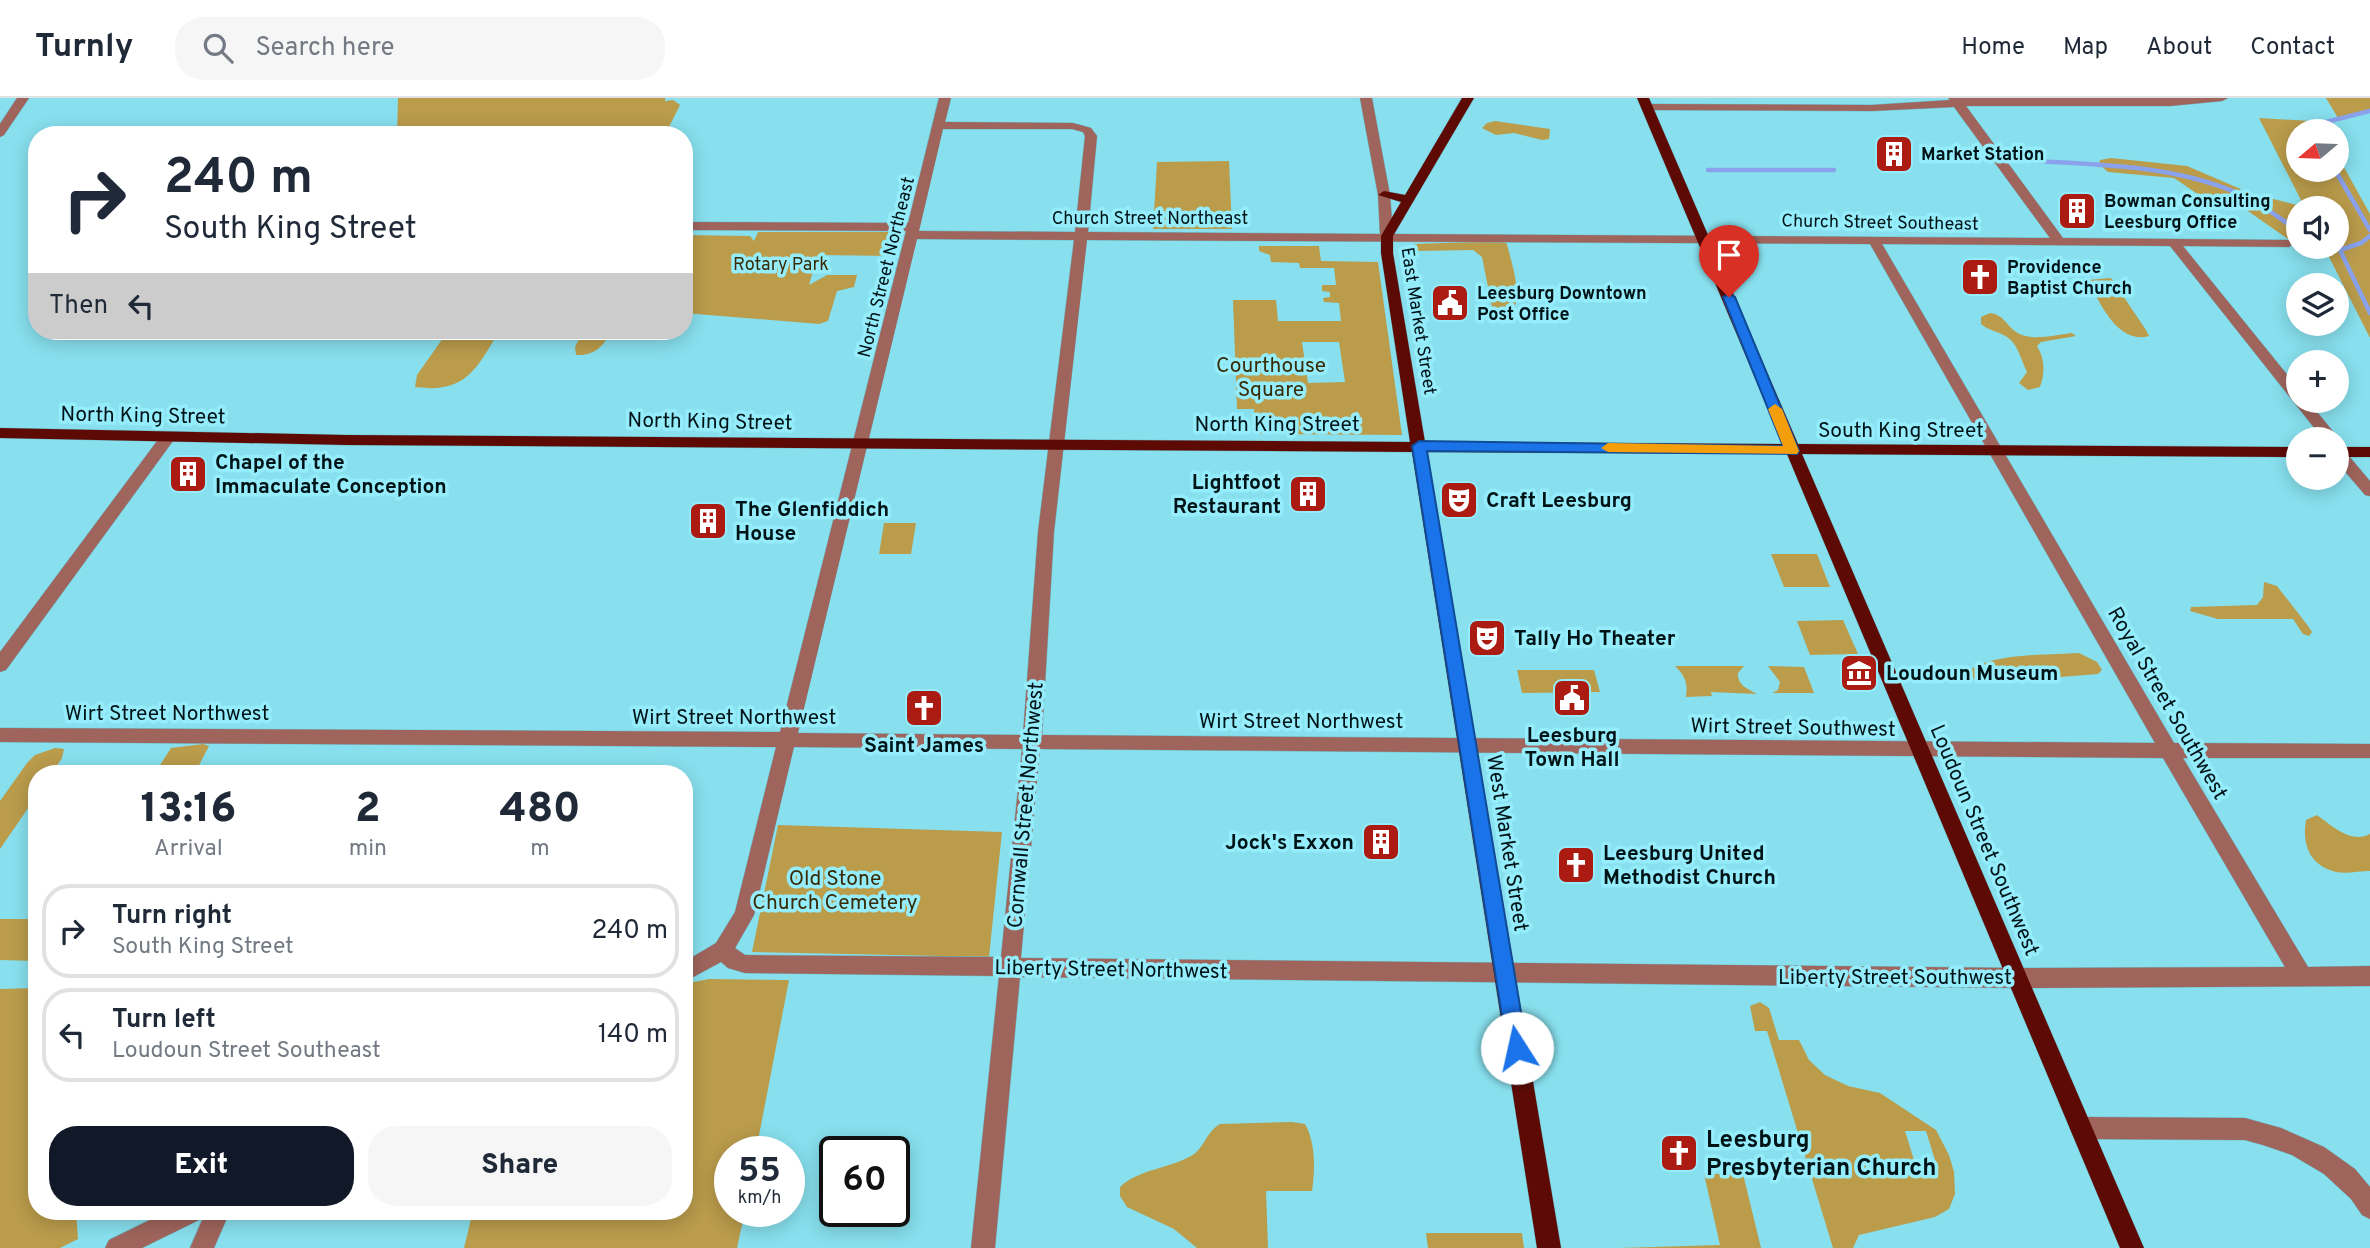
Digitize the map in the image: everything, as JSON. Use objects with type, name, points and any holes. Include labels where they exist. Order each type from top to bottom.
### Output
[{"type":"main road","name":"East Market Street","points":[[1419,446],[1387,253],[1387,236],[1468,98]]},
{"type":"main road","name":"Loudoun Street Southwest","points":[[1645,102],[2132,1248]]},
{"type":"main road","points":[[1384,195],[1410,200]]},
{"type":"main road","name":"North King Street","points":[[0,433],[858,444],[1419,446]]},
{"type":"main road","name":"South King Street","points":[[1419,446],[1792,451],[2286,452]]},
{"type":"main road","name":"West Market Street","points":[[1419,446],[1549,1248]]},
{"type":"main road","points":[[2349,449],[2370,452]]},
{"type":"street","points":[[0,133],[23,98]]},
{"type":"street","name":"North Street Northeast","points":[[723,950],[744,915],[945,98]]},
{"type":"street","points":[[1366,98],[1384,195],[1387,236]]},
{"type":"street","points":[[1645,102],[1797,103],[1872,108],[1955,101],[2171,103],[2222,98]]},
{"type":"street","points":[[1955,101],[2059,241]]},
{"type":"street","name":"Cornwall Street Northwest","points":[[938,125],[1073,126],[1087,130],[1091,136],[1046,532],[1032,741],[983,1248]]},
{"type":"street","name":"Church Street Northeast","points":[[693,226],[1081,235],[1387,236]]},
{"type":"street","name":"Church Street Southeast","points":[[1387,236],[2286,243]]},
{"type":"street","name":"Royal Street Southwest","points":[[1874,241],[2302,976]]},
{"type":"street","points":[[2173,242],[2286,383]]},
{"type":"street","points":[[2310,413],[2321,427]]},
{"type":"street","points":[[0,665],[168,437]]},
{"type":"street","points":[[2349,464],[2370,491]]},
{"type":"street","name":"Wirt Street Northwest","points":[[0,735],[1467,745]]},
{"type":"street","name":"Wirt Street Southwest","points":[[1467,745],[1920,751],[2370,751]]},
{"type":"street","points":[[693,968],[723,950]]},
{"type":"street","name":"Liberty Street Northwest","points":[[723,950],[735,961],[745,964],[1504,974]]},
{"type":"street","name":"Liberty Street Southwest","points":[[1504,974],[2017,978],[2370,976]]},
{"type":"street","points":[[2081,1128],[2245,1129],[2265,1133],[2308,1151],[2332,1166],[2356,1185],[2370,1207]]},
{"type":"street","points":[[117,1248],[175,1220]]},
{"type":"street","points":[[202,1248],[214,1220]]},
{"type":"green space","points":[[398,98],[665,98],[665,101],[673,100],[680,105],[670,126],[397,126]]},
{"type":"green space","points":[[2326,98],[2370,98],[2370,111],[2338,118]]},
{"type":"green space","points":[[2259,118],[2286,120],[2286,171]]},
{"type":"green space","points":[[1495,121],[1550,129],[1549,139],[1542,140],[1514,133],[1496,135],[1482,128]]},
{"type":"green space","points":[[2111,158],[2187,166],[2250,193],[2286,202],[2286,238],[2232,200],[2205,199],[2174,178],[2108,172],[2099,164],[2100,160]]},
{"type":"green space","points":[[1229,161],[1232,229],[1153,229],[1157,162]]},
{"type":"green space","points":[[2349,176],[2370,214],[2370,338],[2349,297],[2349,273],[2337,273],[2330,259],[2349,259],[2349,196],[2299,196],[2292,182],[2349,182]]},
{"type":"green space","name":"Rotary Park","points":[[758,232],[899,232],[893,256],[818,255],[809,285],[827,275],[857,275],[854,287],[837,291],[828,321],[819,324],[693,314],[693,235],[750,236],[754,241]]},
{"type":"green space","points":[[1502,241],[1507,244],[1517,290],[1513,309],[1505,311],[1492,307],[1482,257],[1473,250],[1416,251],[1414,244]]},
{"type":"green space","name":"Courthouse Square","points":[[1259,246],[1319,246],[1321,261],[1378,262],[1402,435],[1254,434],[1254,409],[1237,409],[1233,300],[1276,300],[1278,321],[1341,321],[1339,303],[1324,302],[1323,298],[1330,297],[1330,292],[1322,291],[1322,285],[1336,285],[1334,268],[1300,268],[1299,263],[1271,262],[1270,255],[1259,251]],"holes":[[[1302,342],[1339,342],[1345,382],[1308,383]]]},
{"type":"green space","points":[[2111,278],[2149,336],[2128,334],[2111,320],[2104,310],[2088,280]]},
{"type":"green space","points":[[1990,313],[2001,318],[2016,332],[2029,337],[2072,333],[2076,336],[2041,342],[2037,346],[2043,366],[2040,387],[2028,390],[2019,383],[2027,372],[2014,344],[2007,337],[1981,324],[1981,317]]},
{"type":"green space","points":[[442,340],[494,340],[476,367],[458,382],[446,387],[415,387],[417,375]]},
{"type":"green space","points":[[578,340],[606,340],[598,349],[588,354],[576,355],[575,347]]},
{"type":"green space","points":[[884,523],[916,523],[911,554],[879,554]]},
{"type":"green space","points":[[1771,554],[1817,554],[1830,587],[1784,587]]},
{"type":"green space","points":[[2264,582],[2277,586],[2312,632],[2309,636],[2303,634],[2293,619],[2218,619],[2190,611],[2191,607],[2257,605],[2263,597]]},
{"type":"green space","points":[[1843,620],[1858,654],[1810,655],[1797,621]]},
{"type":"green space","points":[[2079,653],[2097,662],[2102,670],[2098,674],[2048,678],[1988,677],[1978,683],[1971,676],[1970,670],[1993,660]]},
{"type":"green space","points":[[1675,666],[1744,666],[1738,673],[1739,681],[1757,694],[1711,692],[1712,696],[1686,697],[1685,680]]},
{"type":"green space","points":[[1768,666],[1804,667],[1814,693],[1772,693],[1778,690],[1780,682]]},
{"type":"green space","points":[[1517,670],[1594,670],[1600,692],[1522,693]]},
{"type":"green space","points":[[203,744],[209,746],[199,765],[160,765],[171,748]]},
{"type":"green space","points":[[55,748],[64,749],[57,765],[28,765],[28,808],[0,849],[0,801],[35,755]]},
{"type":"green space","points":[[2317,815],[2349,835],[2363,837],[2370,834],[2370,871],[2336,872],[2314,859],[2309,852],[2305,829],[2306,820]]},
{"type":"green space","name":"Old Stone Church Cemetery","points":[[778,825],[1002,832],[989,957],[752,952]]},
{"type":"green space","points":[[0,919],[28,919],[28,961],[0,960]]},
{"type":"green space","points":[[709,979],[789,980],[759,1136],[714,1136],[714,1227],[742,1227],[737,1248],[464,1248],[471,1220],[693,1220],[693,982]]},
{"type":"green space","points":[[28,988],[28,1220],[77,1220],[78,1239],[60,1248],[0,1248],[0,989]]},
{"type":"green space","points":[[1760,1002],[1769,1008],[1779,1040],[1799,1040],[1809,1060],[1825,1075],[1848,1086],[1880,1093],[1936,1130],[1949,1155],[1954,1172],[1955,1194],[1949,1209],[1935,1217],[1859,1235],[1853,1248],[1833,1248],[1767,1031],[1755,1031],[1750,1006]],"holes":[[[1905,1131],[1926,1131],[1935,1160],[1914,1160]]]},
{"type":"green space","points":[[1220,1124],[1305,1124],[1309,1132],[1314,1166],[1312,1191],[1266,1191],[1268,1248],[1197,1248],[1174,1229],[1127,1207],[1120,1196],[1120,1187],[1136,1176],[1191,1156]]},
{"type":"green space","points":[[1704,1174],[1743,1174],[1761,1248],[1620,1248],[1720,1245]]},
{"type":"green space","points":[[1426,1233],[1522,1233],[1524,1248],[1428,1248]]},
{"type":"waterway","points":[[2338,119],[2370,111]]},
{"type":"waterway","points":[[2015,160],[2134,168],[2193,178],[2248,198],[2286,222]]},
{"type":"waterway","points":[[1708,170],[1834,170]]},
{"type":"waterway","points":[[2342,182],[2370,230]]},
{"type":"waterway","points":[[2370,236],[2361,243],[2340,250],[2370,313]]},
{"type":"slow traffic","points":[[1608,448],[1792,451],[1775,409]]},
{"type":"place","name":"Market Station","points":[[1894,154]]},
{"type":"place","name":"Bowman Consulting Leesburg Office","points":[[2077,211]]},
{"type":"place","name":"Providence Baptist Church","points":[[1980,277]]},
{"type":"place","name":"Leesburg Downtown Post Office","points":[[1450,303]]},
{"type":"place","name":"Chapel of the Immaculate Conception","points":[[188,474]]},
{"type":"place","name":"Lightfoot Restaurant","points":[[1308,494]]},
{"type":"place","name":"Craft Leesburg","points":[[1459,500]]},
{"type":"place","name":"The Glenfiddich House","points":[[708,521]]},
{"type":"place","name":"Tally Ho Theater","points":[[1487,638]]},
{"type":"place","name":"Loudoun Museum","points":[[1859,673]]},
{"type":"place","name":"Leesburg Town Hall","points":[[1572,698]]},
{"type":"place","name":"Saint James","points":[[924,708]]},
{"type":"place","name":"Jock's Exxon","points":[[1381,842]]},
{"type":"place","name":"Leesburg United Methodist Church","points":[[1576,865]]},
{"type":"place","name":"Leesburg Presbyterian Church","points":[[1679,1153]]},
{"type":"route","points":[[1517,1048],[1419,446],[1792,451],[1729,297]]}]
